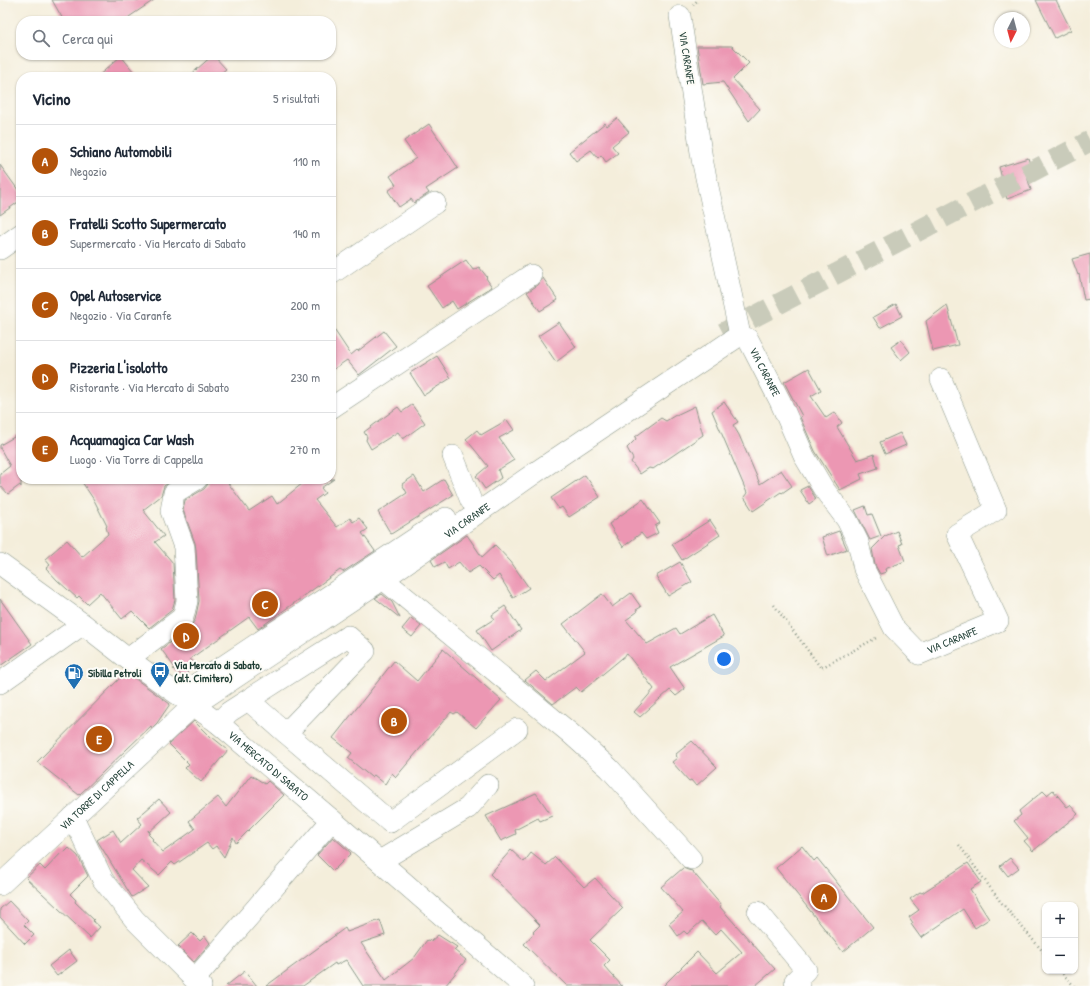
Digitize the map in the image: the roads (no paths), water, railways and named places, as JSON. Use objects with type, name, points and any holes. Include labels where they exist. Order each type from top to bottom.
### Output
[{"type":"street","name":"VIA CARANFE","points":[[680,16],[702,159],[732,334]]},
{"type":"street","points":[[336,271],[435,203]]},
{"type":"street","points":[[0,249],[16,238]]},
{"type":"street","points":[[336,405],[531,275]]},
{"type":"street","name":"VIA CARANFE","points":[[187,700],[383,579],[732,334]]},
{"type":"street","name":"VIA CARANFE","points":[[732,334],[748,339],[780,401],[804,456],[823,488],[847,520],[858,542],[864,569],[894,628],[919,654],[998,621],[957,534],[996,510],[941,379]]},
{"type":"street","points":[[187,700],[471,502],[732,334]]},
{"type":"street","points":[[454,456],[471,502]]},
{"type":"street","points":[[128,659],[183,618],[187,601],[184,547],[171,511],[174,493],[188,484]]},
{"type":"street","name":"VIA MERCATO DI SABATO","points":[[0,564],[83,624],[128,659],[218,723],[332,820],[385,858],[524,986]]},
{"type":"street","points":[[383,579],[570,733],[609,768],[691,859]]},
{"type":"street","points":[[0,684],[83,624]]},
{"type":"street","points":[[218,723],[229,712],[348,636],[365,650],[286,733]]},
{"type":"street","name":"VIA TORRE DI CAPPELLA","points":[[0,886],[74,817],[187,700]]},
{"type":"street","points":[[248,700],[390,822]]},
{"type":"street","points":[[390,822],[518,729]]},
{"type":"street","points":[[385,858],[468,808],[488,785]]},
{"type":"street","points":[[74,817],[103,880],[135,920],[198,982],[332,820]]},
{"type":"street","points":[[385,858],[389,843],[390,822]]},
{"type":"street","points":[[758,912],[806,970],[795,981],[799,986]]},
{"type":"tunnel","points":[[723,333],[1090,141]]},
{"type":"place","name":"Opel Autoservice","points":[[265,604]]},
{"type":"place","name":"Pizzeria L'isolotto","points":[[186,636]]},
{"type":"place","name":"Via Mercato di Sabato, (alt. Cimitero)","points":[[160,688]]},
{"type":"place","name":"Sibilla Petroli","points":[[74,690]]},
{"type":"place","name":"Fratelli Scotto Supermercato","points":[[394,721]]},
{"type":"place","name":"Acquamagica Car Wash","points":[[99,739]]},
{"type":"place","name":"Schiano Automobili","points":[[824,897]]}]
